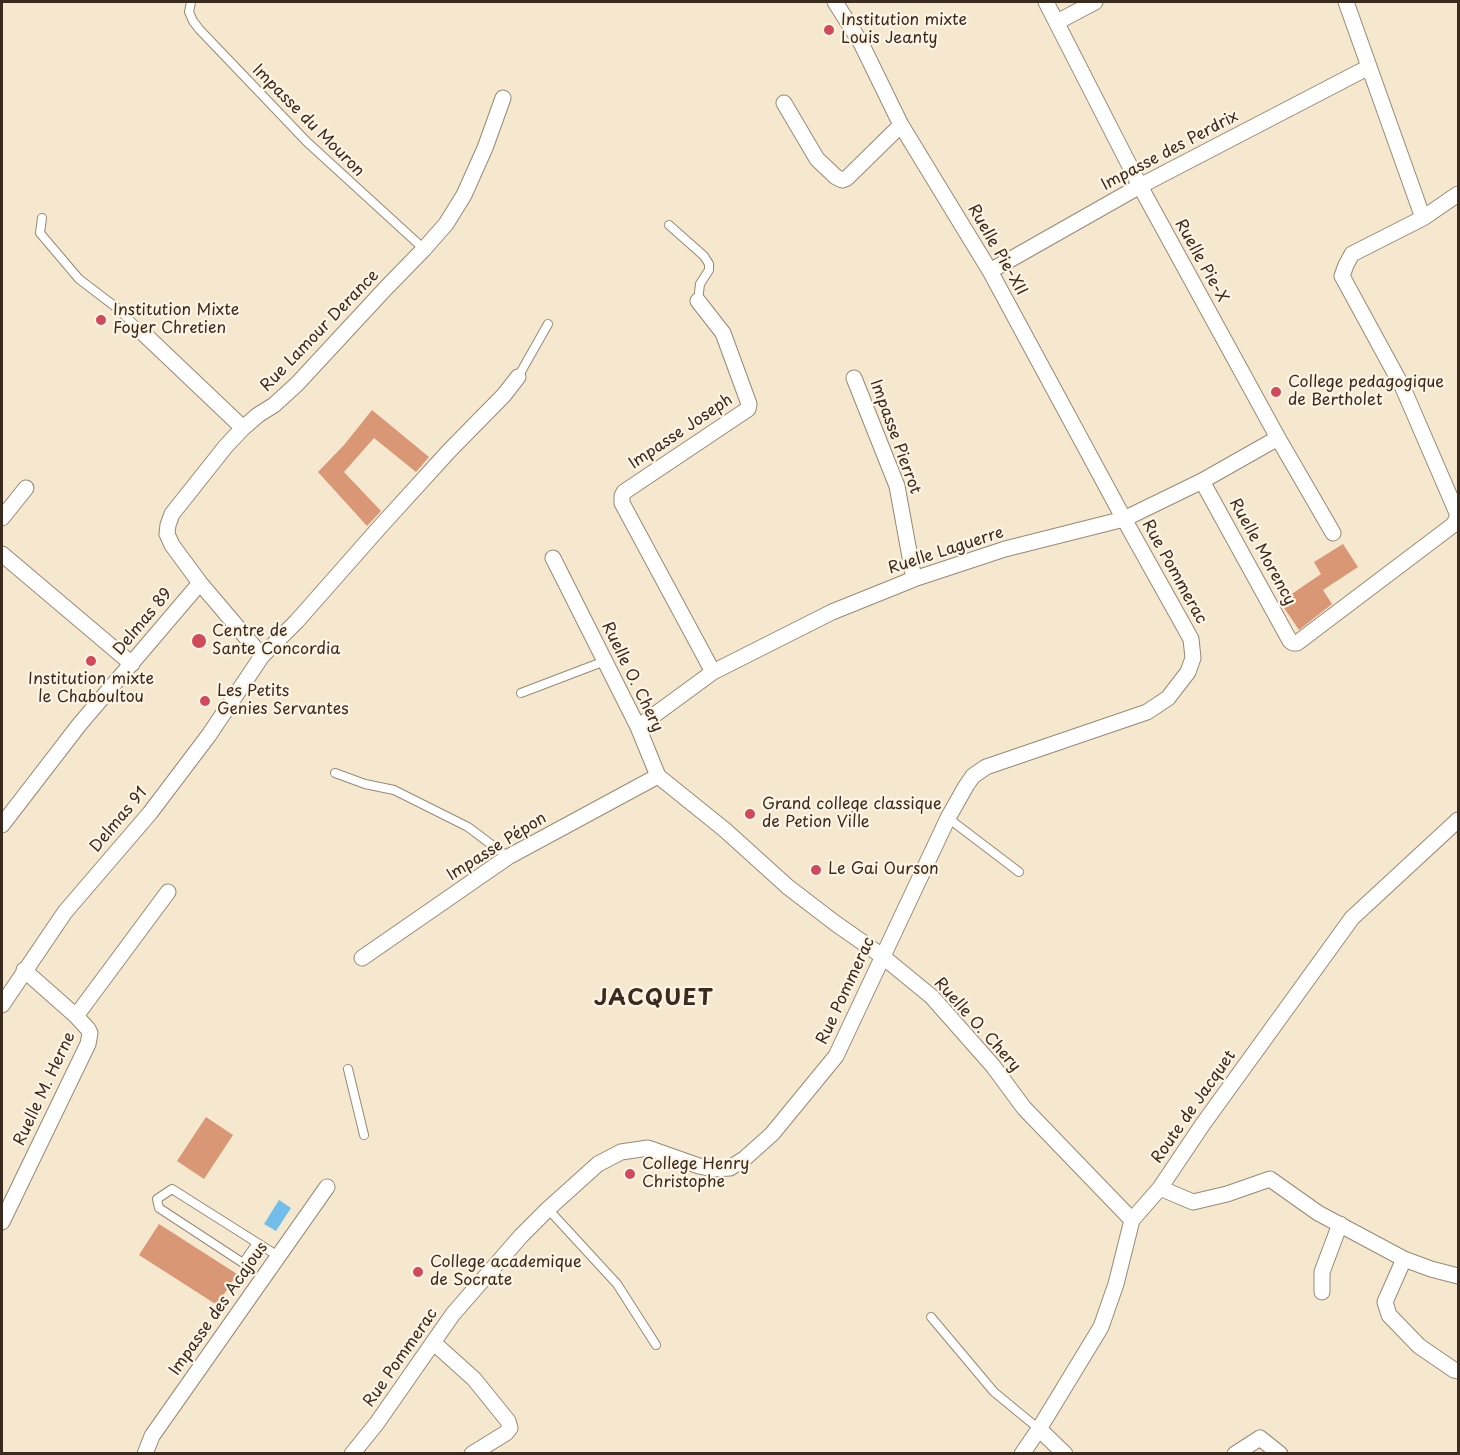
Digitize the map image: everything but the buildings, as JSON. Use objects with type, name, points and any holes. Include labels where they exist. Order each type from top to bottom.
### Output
[{"type":"street","name":"Ruelle Pie-XII","points":[[835,2],[861,43],[901,125],[990,271],[1124,519]]},
{"type":"street","name":"Ruelle Pie-X","points":[[1046,2],[1140,186],[1278,438],[1333,533]]},
{"type":"street","points":[[1057,22],[1095,2]]},
{"type":"street","points":[[1346,2],[1423,218],[1458,194]]},
{"type":"street","name":"Impasse des Perdrix","points":[[990,271],[1140,186],[1369,67]]},
{"type":"street","name":"Rue Lamour Derance","points":[[262,656],[200,583],[172,545],[168,525],[172,514],[243,428],[297,384],[446,224],[464,195],[504,98]]},
{"type":"street","points":[[784,103],[817,159],[842,180],[847,178],[901,125]]},
{"type":"street","name":"Ruelle Morency","points":[[1202,481],[1293,643],[1297,643],[1453,525],[1457,519],[1457,513],[1403,388],[1342,276],[1352,254],[1423,218]]},
{"type":"street","name":"Impasse Joseph","points":[[698,301],[723,333],[749,404],[748,409],[624,492],[622,502],[713,672]]},
{"type":"street","points":[[142,332],[243,428]]},
{"type":"street","name":"Delmas 91","points":[[2,1005],[65,912],[150,813],[209,735],[262,656],[297,621],[518,377]]},
{"type":"street","name":"Impasse Pierrot","points":[[854,378],[897,486],[914,579]]},
{"type":"street","name":"Ruelle Laguerre","points":[[638,727],[713,672],[832,612],[914,579],[1005,549],[1124,519],[1202,481],[1278,438]]},
{"type":"street","points":[[2,518],[26,488]]},
{"type":"street","name":"Rue Pommerac","points":[[352,1454],[377,1423],[453,1314],[521,1236],[598,1164],[621,1152],[648,1148],[699,1166],[713,1169],[730,1168],[744,1159],[772,1134],[836,1056],[948,818],[973,776],[986,767],[1148,712],[1168,698],[1188,672],[1193,658],[1191,639],[1124,519]]},
{"type":"street","points":[[2,554],[132,664]]},
{"type":"street","name":"Ruelle O. Chery","points":[[553,558],[638,727],[657,776],[725,830],[788,887],[882,956],[932,997],[993,1066],[1024,1108],[1132,1220]]},
{"type":"street","name":"Delmas 89","points":[[2,825],[79,725],[200,583]]},
{"type":"street","name":"Impasse Pépon","points":[[362,958],[508,857],[657,776]]},
{"type":"street","name":"Route de Jacquet","points":[[1022,1454],[1040,1429],[1101,1327],[1116,1284],[1132,1220],[1160,1188],[1203,1124],[1352,918],[1458,820]]},
{"type":"street","name":"Ruelle M. Herne","points":[[2,1222],[6,1199],[89,1039],[88,1029],[76,1016],[168,892]]},
{"type":"street","points":[[24,970],[76,1016]]},
{"type":"street","points":[[1160,1188],[1193,1202],[1227,1194],[1270,1179],[1318,1213],[1404,1259],[1458,1276]]},
{"type":"street","name":"Impasse des Acajous","points":[[145,1454],[153,1436],[327,1187]]},
{"type":"street","points":[[1322,1292],[1322,1272],[1340,1224]]},
{"type":"street","points":[[1404,1259],[1385,1302],[1389,1315],[1419,1346],[1458,1371]]},
{"type":"street","points":[[434,1342],[474,1379],[508,1421],[510,1428],[506,1433],[472,1454]]},
{"type":"street","points":[[1040,1429],[1065,1454]]},
{"type":"street","points":[[1235,1454],[1260,1438],[1280,1454]]},
{"type":"lane","name":"Impasse du Mouron","points":[[191,2],[189,12],[199,29],[307,142],[424,249]]},
{"type":"lane","points":[[42,218],[40,233],[79,279],[117,308],[142,332]]},
{"type":"lane","name":"Impasse Joseph","points":[[669,225],[704,256],[709,264],[709,270],[700,284],[698,301]]},
{"type":"lane","points":[[518,377],[548,324]]},
{"type":"lane","points":[[521,693],[605,661]]},
{"type":"lane","points":[[335,772],[365,784],[394,790],[468,827],[508,857]]},
{"type":"lane","points":[[948,818],[1019,872]]},
{"type":"lane","points":[[348,1069],[364,1135]]},
{"type":"lane","points":[[256,1243],[243,1263],[159,1208],[157,1199],[172,1189],[278,1256]]},
{"type":"lane","points":[[548,1209],[617,1284],[657,1345]]},
{"type":"lane","points":[[931,1317],[994,1392],[1040,1429]]},
{"type":"water","points":[[279,1200],[291,1208],[276,1231],[264,1224]]},
{"type":"place","name":"Institution mixte Louis Jeanty","points":[[829,30]]},
{"type":"place","name":"Institution Mixte Foyer Chretien","points":[[101,320]]},
{"type":"place","name":"College pedagogique de Bertholet","points":[[1276,392]]},
{"type":"place","name":"Centre de Sante Concordia","points":[[199,641]]},
{"type":"place","name":"Institution mixte le Chaboultou","points":[[91,661]]},
{"type":"place","name":"Les Petits Genies Servantes","points":[[205,701]]},
{"type":"place","name":"Grand college classique de Petion Ville","points":[[750,814]]},
{"type":"place","name":"Le Gai Ourson","points":[[816,870]]},
{"type":"place","name":"College Henry Christophe","points":[[630,1174]]},
{"type":"place","name":"College academique de Socrate","points":[[418,1272]]},
{"type":"district","name":"JACQUET","points":[[654,999]]}]
